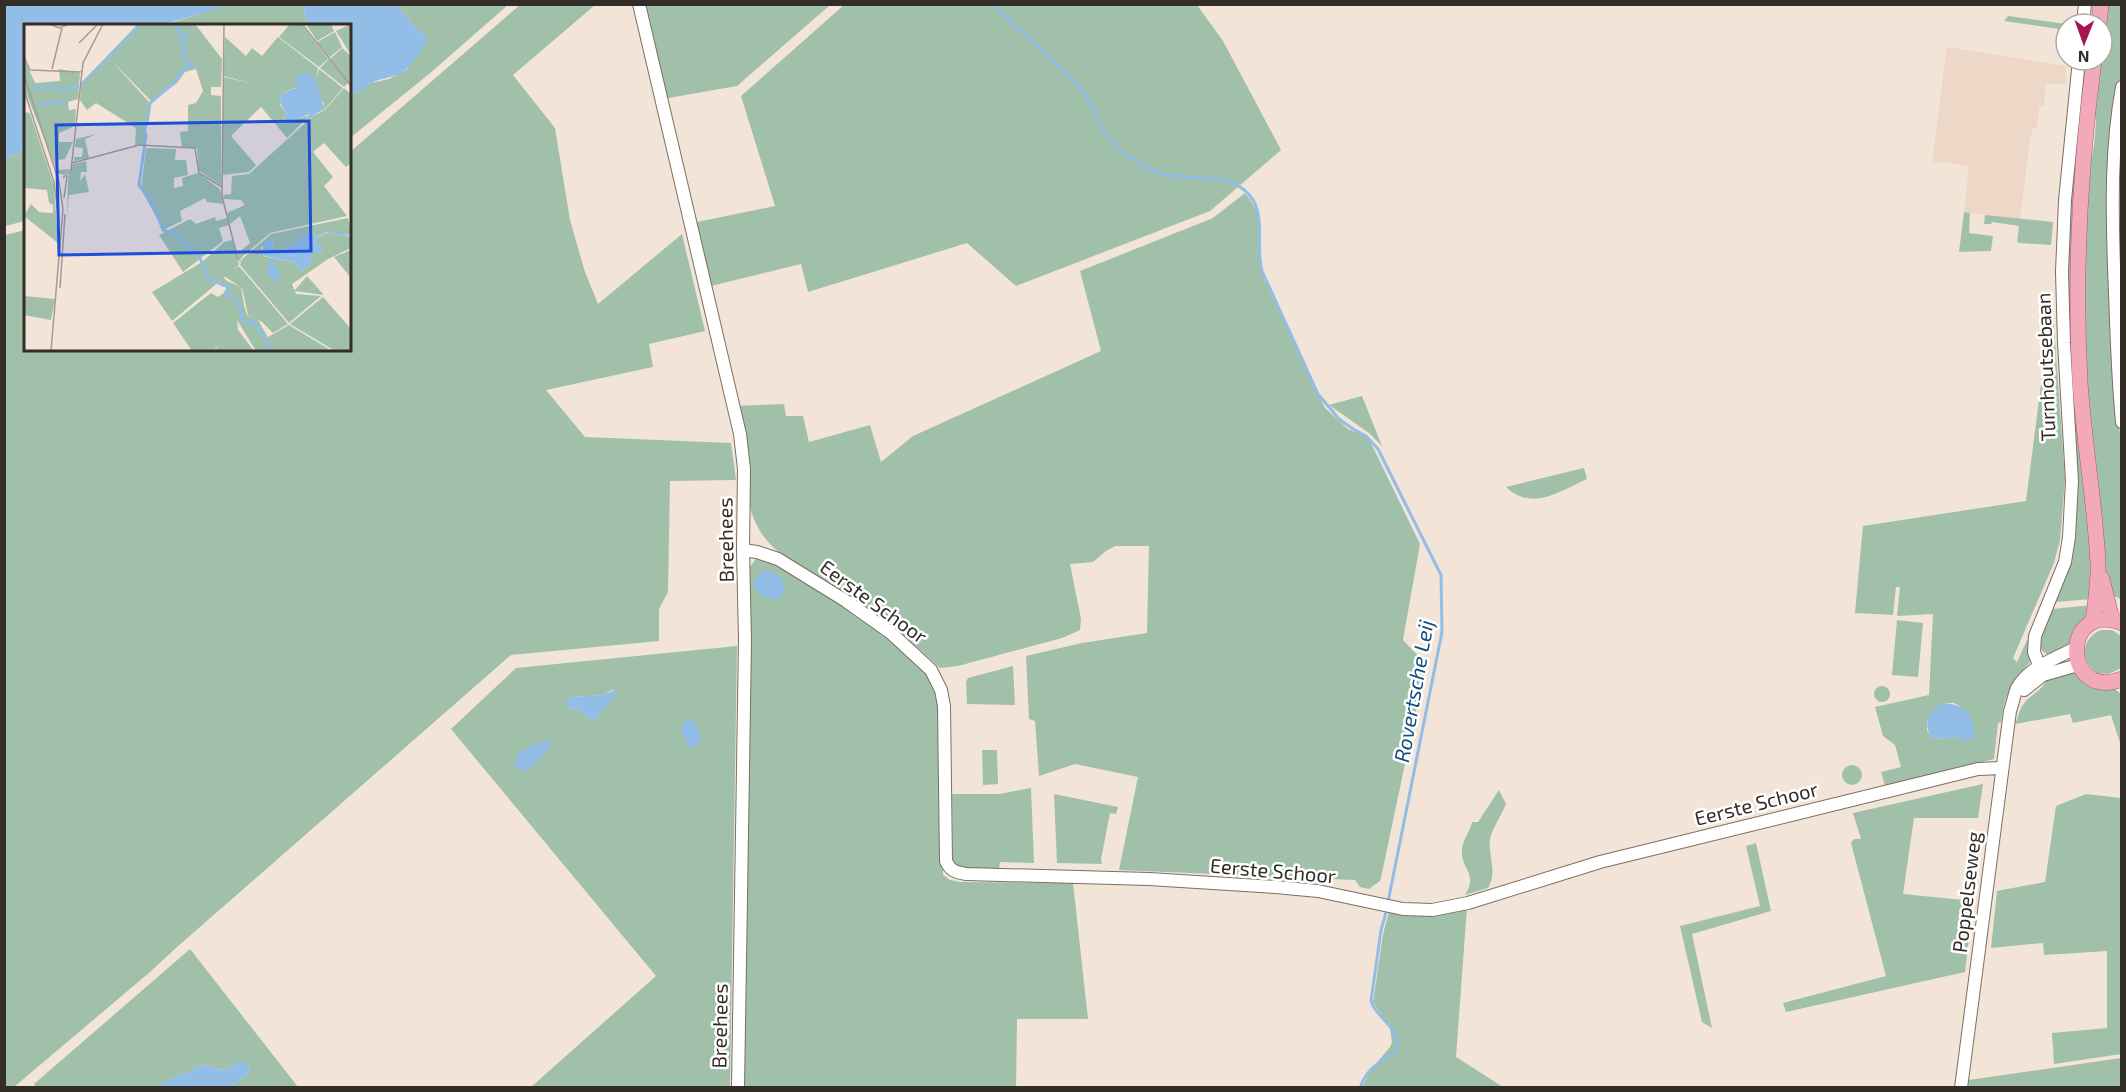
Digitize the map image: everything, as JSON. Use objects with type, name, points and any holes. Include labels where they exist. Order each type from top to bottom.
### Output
[{"type":"main road","name":"Turnhoutsebaan","points":[[2093,72],[2079,220],[2078,295],[2080,385],[2098,565],[2093,622]]},
{"type":"main road","name":"Turnhoutsebaan","points":[[2098,565],[2117,621]]},
{"type":"main road","points":[[2117,621],[2093,622],[2080,633],[2075,648],[2078,665],[2085,674],[2093,680],[2119,683]]},
{"type":"street","name":"Breehees","points":[[639,4],[740,434],[744,469],[745,640],[738,1088]]},
{"type":"street","name":"Turnhoutsebaan","points":[[2039,666],[2034,652],[2035,636],[2065,562],[2069,537],[2072,481],[2062,272],[2065,200],[2078,72]]},
{"type":"street","points":[[2121,87],[2114,139],[2112,180],[2117,366],[2121,422]]},
{"type":"street","name":"Eerste Schoor","points":[[743,550],[778,559],[846,601],[891,633],[931,670],[941,690],[944,706],[946,861],[949,867],[956,872],[966,874],[1149,879],[1276,887],[1318,891],[1417,910],[1451,907],[1600,862],[1978,769],[2001,768]]},
{"type":"street","name":"Poppelseweg","points":[[1961,1088],[2001,768],[2013,702],[2021,682],[2039,666],[2075,648]]},
{"type":"street","points":[[2013,702],[2028,686],[2043,675],[2078,665]]},
{"type":"shaded area","points":[[1947,47],[2054,64],[2054,72],[2066,72],[2066,85],[2046,83],[2044,106],[2040,105],[2037,127],[2033,128],[2030,138],[2020,220],[1964,212],[1969,166],[1932,161]]},
{"type":"green space","points":[[230,4],[303,5],[308,24],[167,24]]},
{"type":"green space","points":[[521,4],[595,5],[513,75],[555,128],[570,220],[585,272],[598,304],[682,234],[705,331],[649,344],[653,367],[546,390],[585,437],[731,443],[736,480],[670,481],[668,592],[659,609],[659,641],[511,655],[150,972],[14,1087],[5,1087],[5,235],[24,230],[24,351],[351,351],[351,151]]},
{"type":"green space","points":[[397,5],[508,5],[429,74],[351,137],[351,94],[362,90],[371,83],[389,79],[406,70],[429,39],[414,26]]},
{"type":"green space","points":[[641,5],[830,5],[737,86],[663,99]]},
{"type":"green space","points":[[844,5],[1197,5],[1223,41],[1281,150],[1210,211],[1016,286],[967,243],[808,292],[801,264],[707,287],[692,223],[775,206],[741,96]]},
{"type":"green space","points":[[2106,5],[2121,5],[2122,68],[2117,95],[2118,418],[2122,449],[2121,600],[2117,597],[2110,597],[2103,556],[2084,354],[2086,188],[2094,145],[2096,123],[2094,103],[2098,72],[2114,72],[2114,12],[2105,12]]},
{"type":"green space","points":[[2008,16],[2054,22],[2054,28],[2004,21]]},
{"type":"green space","points":[[2080,72],[2088,72],[2079,154],[2092,599],[2054,602],[2070,559],[2067,225]]},
{"type":"green space","points":[[24,150],[24,221],[5,226],[5,159]]},
{"type":"green space","points":[[1245,193],[1257,213],[1259,222],[1261,272],[1325,408],[1348,429],[1369,439],[1420,544],[1403,640],[1426,664],[1380,881],[1369,889],[1360,887],[1355,880],[1119,870],[1138,777],[1075,764],[1039,776],[1035,721],[1029,719],[1026,656],[1082,643],[1147,633],[1149,546],[1115,546],[1093,562],[1070,564],[1081,619],[1080,630],[1062,638],[958,666],[940,668],[877,614],[794,563],[769,543],[753,517],[744,487],[734,406],[784,404],[786,416],[803,416],[809,442],[870,425],[881,462],[913,436],[1101,351],[1080,271],[1213,218]]},
{"type":"green space","points":[[1964,212],[1970,213],[1969,233],[1993,236],[1991,251],[1959,252]]},
{"type":"green space","points":[[1985,215],[2053,222],[2051,245],[2017,242],[2019,226],[1992,222],[1984,224]]},
{"type":"green space","points":[[2052,299],[2065,479],[2060,540],[2054,563],[2013,658],[2017,662],[2027,640],[2031,642],[2032,660],[2014,681],[2007,695],[2001,722],[1998,723],[1994,759],[1885,786],[1881,772],[1901,767],[1895,745],[1883,736],[1875,707],[1929,695],[1933,614],[1897,616],[1900,587],[1896,587],[1893,615],[1855,613],[1863,526],[2026,501]],"holes":[[[1942,703],[1954,703],[1965,710],[1957,737],[1932,738],[1927,730],[1927,721]]]},
{"type":"green space","points":[[1362,396],[1382,446],[1369,433],[1329,405]]},
{"type":"green space","points":[[1584,468],[1587,479],[1546,497],[1526,498],[1506,487]]},
{"type":"green space","points":[[756,559],[775,564],[868,622],[923,668],[939,692],[943,875],[950,880],[960,882],[1073,883],[1088,1019],[1017,1019],[1016,1087],[743,1088],[749,568]]},
{"type":"green space","points":[[2093,605],[2093,611],[2070,646],[2049,655],[2043,651],[2040,646],[2040,634],[2052,609]]},
{"type":"green space","points":[[1897,620],[1923,623],[1918,677],[1892,675]]},
{"type":"green space","points":[[2101,630],[2112,630],[2121,636],[2121,668],[2109,674],[2098,673],[2085,657],[2086,644],[2094,634]]},
{"type":"green space","points":[[737,646],[730,1087],[531,1087],[656,976],[451,729],[516,668]],"holes":[[[612,690],[617,692],[595,720],[568,707],[571,697],[603,695]]]},
{"type":"green space","points":[[1013,666],[1015,705],[967,704],[966,682],[968,678]]},
{"type":"green space","points":[[2071,671],[2114,688],[2121,694],[2121,746],[2111,715],[2073,723],[2070,714],[2015,724],[2020,709],[2045,684],[2046,680]]},
{"type":"green space","points":[[1882,686],[1890,694],[1882,702],[1874,694]]},
{"type":"green space","points":[[982,750],[997,750],[998,784],[983,785]]},
{"type":"green space","points":[[1852,765],[1859,768],[1862,775],[1859,782],[1852,785],[1845,782],[1842,775],[1845,768]]},
{"type":"green space","points":[[1983,784],[1978,818],[1914,818],[1903,894],[1973,901],[1965,972],[1786,1012],[1783,1003],[1886,976],[1851,843],[1854,839],[1861,839],[1853,813]]},
{"type":"green space","points":[[1031,788],[1034,863],[1000,862],[999,869],[981,869],[963,867],[953,862],[952,794],[999,794]]},
{"type":"green space","points":[[1499,790],[1506,804],[1490,840],[1491,882],[1488,888],[1465,895],[1469,887],[1470,876],[1462,856],[1464,842],[1472,822],[1478,822]]},
{"type":"green space","points":[[1054,794],[1118,807],[1116,814],[1110,813],[1102,864],[1057,863]]},
{"type":"green space","points":[[2086,794],[2121,798],[2121,1054],[2054,1064],[2052,1033],[2107,1028],[2107,951],[2044,955],[2043,943],[1991,948],[1997,891],[2045,882],[2056,806]]},
{"type":"green space","points":[[1756,843],[1771,911],[1692,934],[1712,1028],[1702,1022],[1680,926],[1760,906],[1746,846]]},
{"type":"green space","points":[[1467,907],[1456,1057],[1503,1087],[1362,1088],[1369,1072],[1392,1042],[1390,1028],[1373,1002],[1383,934],[1389,912]]},
{"type":"green space","points":[[190,949],[298,1087],[230,1087],[247,1075],[250,1070],[248,1065],[238,1062],[223,1070],[214,1066],[202,1065],[156,1087],[37,1088],[34,1084]]},
{"type":"green space","points":[[2121,1058],[2121,1087],[1968,1087],[1969,1080]]},
{"type":"water","points":[[5,4],[230,4],[164,24],[24,24],[24,150],[5,159]]},
{"type":"water","points":[[303,5],[397,5],[414,26],[429,39],[413,62],[401,74],[375,81],[362,90],[351,94],[351,24],[308,24]]},
{"type":"water","points":[[765,571],[776,574],[783,582],[785,590],[780,598],[764,596],[753,584],[757,576]]},
{"type":"water","points":[[615,690],[618,692],[595,720],[591,720],[564,703],[571,697],[602,695]]},
{"type":"water","points":[[1942,703],[1957,706],[1967,712],[1973,722],[1975,737],[1967,742],[1957,737],[1932,738],[1927,723],[1928,718]]},
{"type":"water","points":[[687,720],[692,720],[700,733],[700,742],[694,747],[689,747],[682,733],[682,725]]},
{"type":"water","points":[[547,741],[551,747],[532,767],[523,771],[515,767],[515,761],[521,753],[531,746]]},
{"type":"water","points":[[238,1062],[244,1062],[250,1070],[247,1075],[230,1087],[156,1087],[202,1065],[214,1066],[223,1070]]},
{"type":"waterway","name":"Rovertsche Leij","points":[[992,4],[1074,80],[1088,100],[1106,135],[1124,153],[1144,166],[1165,175],[1226,180],[1241,188],[1251,197],[1257,208],[1259,220],[1262,271],[1318,394],[1339,419],[1366,436],[1378,449],[1441,575],[1442,632],[1388,902]]},
{"type":"waterway","name":"Rovertsche Leij","points":[[1360,1088],[1370,1070],[1397,1050],[1395,1034],[1371,1001],[1381,930],[1387,909]]}]
